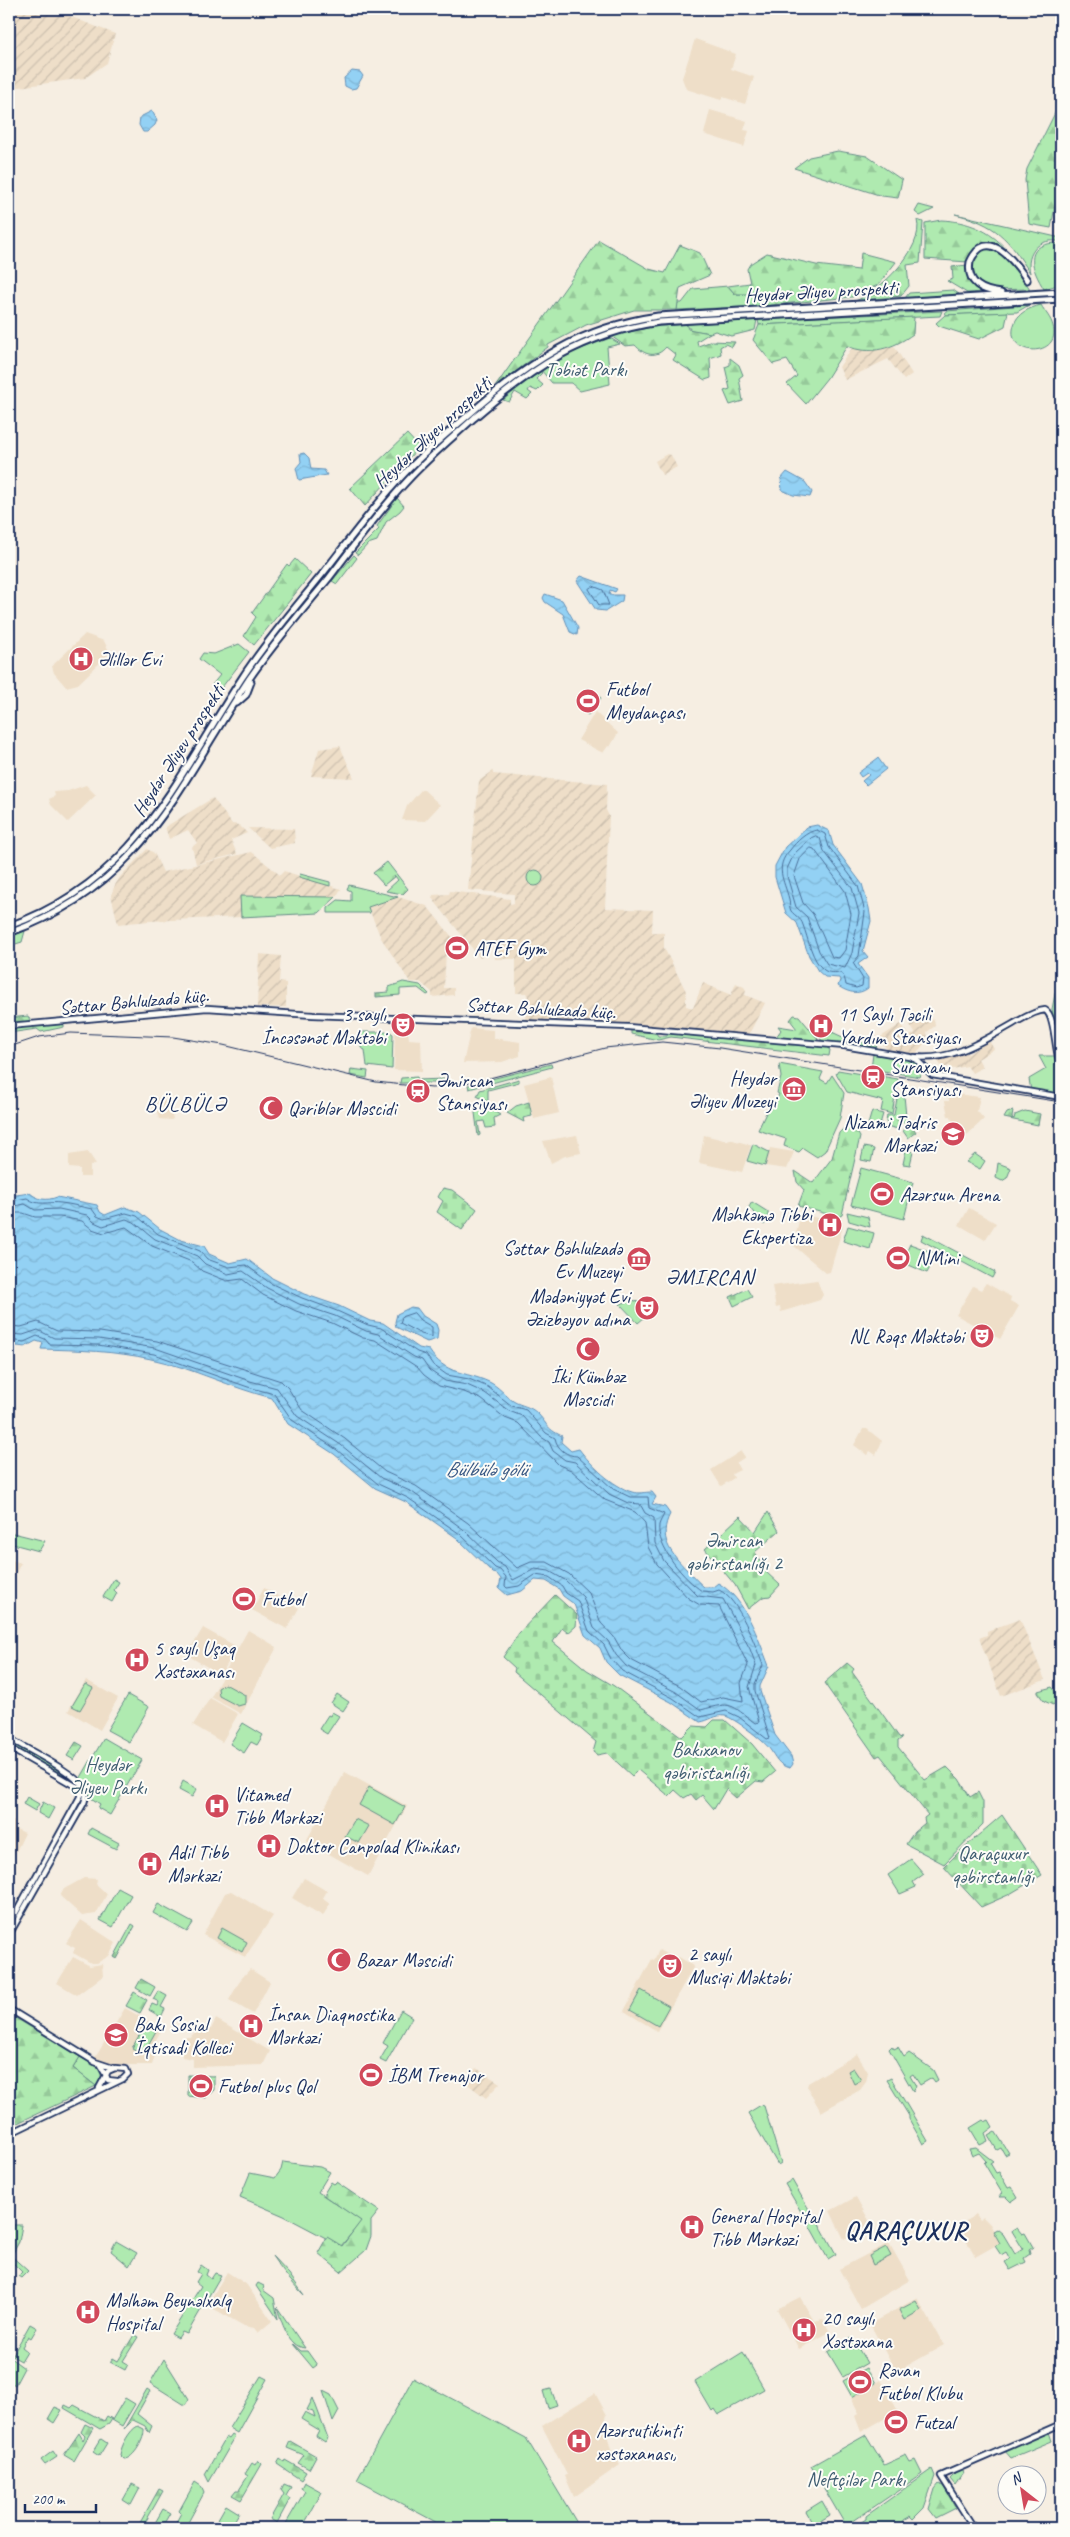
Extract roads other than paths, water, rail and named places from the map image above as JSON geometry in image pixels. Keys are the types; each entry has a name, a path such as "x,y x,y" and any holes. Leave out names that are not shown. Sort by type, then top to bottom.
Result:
{"highway":[{"path":"1024,294 996,292 981,288 971,278 970,262 981,249 997,247 1010,256 1027,280"},
{"name":"Heydər Əliyev prospekti","path":"9,926 47,910 72,896 104,872 132,845 162,806 252,664 388,492 441,439 516,374 548,353 577,338 609,326 658,316 1061,292"},
{"name":"Heydər Əliyev prospekti","path":"9,933 50,916 75,901 125,862 159,822 257,668 381,511 416,471 520,380 551,359 580,344 626,328 658,322 1061,299"}],"main road":[{"name":"Səttar Bəhlulzadə küç.","path":"9,1026 204,1008 313,1015 628,1027 820,1044 927,1058 971,1048 1042,1010 1048,1011 1061,1066"},
{"path":"910,1057 917,1060 932,1075 1061,1097"},
{"path":"923,1068 923,1061 927,1058"},
{"path":"9,1738 71,1775 82,1786 86,1796 9,1925"},
{"path":"9,1748 68,1782 81,1793 78,1808"},
{"path":"68,1782 73,1780 71,1775"},
{"path":"9,1934 30,1892"},
{"path":"9,2009 95,2062 102,2067 110,2081 117,2081"},
{"path":"9,2134 127,2076 125,2069 95,2062"},
{"path":"92,2094 103,2085 109,2070 115,2068"},
{"path":"974,2528 941,2476 1061,2424"}],"water":[{"path":"352,71 360,72 363,76 356,88 351,89 345,86 344,78"},
{"path":"152,111 157,120 155,125 147,132 143,132 139,125 140,117"},
{"path":"304,453 309,458 311,469 324,470 327,475 299,480 296,468 301,462 300,454"},
{"path":"787,472 805,482 812,492 810,497 793,495 782,490 781,479"},
{"path":"581,576 617,589 615,592 610,590 609,595 623,595 622,601 606,611 596,610 577,581"},
{"path":"545,594 562,600 578,628 577,635 570,632 563,614 545,602 543,598"},
{"path":"878,758 886,769 866,785 862,781 869,775 867,773 861,777 858,773"},
{"path":"817,825 829,831 833,845 862,884 869,908 871,921 863,951 868,957 858,964 868,978 868,988 860,992 845,990 838,986 839,978 825,977 818,971 809,956 797,923 786,913 775,877 775,866 785,847 807,827"},
{"name":"Bülbülə gölü","path":"9,1191 16,1195 30,1193 43,1199 57,1197 97,1205 100,1212 105,1215 125,1207 139,1212 160,1229 181,1240 204,1246 209,1254 230,1263 247,1259 272,1278 304,1294 339,1306 370,1321 383,1323 419,1348 429,1350 435,1358 449,1368 492,1384 513,1401 534,1411 550,1428 562,1436 561,1442 571,1451 579,1449 596,1468 617,1485 634,1493 652,1492 656,1497 652,1504 665,1507 670,1514 665,1530 668,1544 675,1557 704,1587 713,1587 718,1583 727,1590 736,1598 750,1620 769,1666 760,1686 760,1691 775,1735 791,1756 793,1764 790,1768 782,1765 761,1740 729,1718 719,1716 700,1722 671,1702 619,1675 606,1662 600,1648 585,1635 574,1604 563,1596 559,1589 546,1581 535,1580 522,1591 507,1595 499,1588 501,1579 497,1574 493,1573 457,1538 406,1502 375,1488 334,1454 288,1424 272,1398 182,1367 137,1356 83,1350 41,1349 43,1343 36,1341 25,1347 9,1345"},
{"path":"411,1307 417,1308 423,1316 436,1324 438,1330 437,1339 427,1342 396,1327 397,1314"}],"railway":[{"path":"9,1047 39,1037 71,1033 173,1037 223,1045 376,1082 432,1088 478,1081 605,1048 662,1042 720,1048 1061,1102"}],"place":[{"name":"Əlillər Evi","path":"81,659"},
{"name":"Futbol Meydançası","path":"588,701"},
{"name":"ATEF Gym","path":"457,948"},
{"name":"3 saylı İncəsənət Məktəbi","path":"403,1025"},
{"name":"11 Saylı Təcili Yardım Stansiyası","path":"821,1026"},
{"name":"Suraxanı Stansiyası","path":"873,1077"},
{"name":"Heydər Əliyev Muzeyi","path":"794,1089"},
{"name":"Əmircan Stansiyası","path":"418,1091"},
{"name":"Qəriblər Məscidi","path":"271,1108"},
{"name":"Nizami Tədris Mərkəzi","path":"953,1134"},
{"name":"Azərsun Arena","path":"882,1194"},
{"name":"Məhkəmə Tibbi Ekspertiza","path":"830,1225"},
{"name":"NMini","path":"898,1258"},
{"name":"Səttar Bəhlulzadə Ev Muzeyi","path":"639,1259"},
{"name":"Mədəniyyət Evi Əzizbəyov adına","path":"647,1308"},
{"name":"NL Rəqs Məktəbi","path":"982,1336"},
{"name":"İki Kümbəz Məscidi","path":"588,1349"},
{"name":"Futbol","path":"244,1599"},
{"name":"5 saylı Uşaq Xəstəxanası","path":"137,1660"},
{"name":"Vitamed Tibb Mərkəzi","path":"217,1806"},
{"name":"Doktor Canpolad Klinikası","path":"269,1846"},
{"name":"Adil Tibb Mərkəzi","path":"150,1864"},
{"name":"Bazar Məscidi","path":"339,1960"},
{"name":"2 saylı Musiqi Məktəbi","path":"670,1966"},
{"name":"İnsan Diaqnostika Mərkəzi","path":"251,2026"},
{"name":"Bakı Sosial İqtisadi Kolleci","path":"116,2035"},
{"name":"İBM Trenajor","path":"371,2075"},
{"name":"Futbol plus Qol","path":"201,2086"},
{"name":"General Hospital Tibb Mərkəzi","path":"692,2227"},
{"name":"Məlhəm Beynəlxalq Hospital","path":"88,2312"},
{"name":"20 saylı Xəstəxana","path":"804,2330"},
{"name":"Rəvan Futbol Klubu","path":"860,2382"},
{"name":"Futzal","path":"896,2422"},
{"name":"Azərsutikinti xəstəxanası,","path":"579,2441"}],"district":[{"name":"BÜLBÜLƏ","path":"185,1103"},
{"name":"ƏMIRCAN","path":"710,1276"},
{"name":"QARAÇUXUR","path":"906,2230"}],"park label":[{"name":"Təbiət Parkı","path":"586,369"},
{"name":"Əmircan qəbirstanlığı 2","path":"734,1552"},
{"name":"Bakıxanov qəbiristanlığı","path":"706,1760"},
{"name":"Heydər Əliyev Parkı","path":"108,1776"},
{"name":"Qaraçuxur qəbirstanlığı","path":"993,1864"},
{"name":"Neftçilər Parkı","path":"856,2479"}]}
